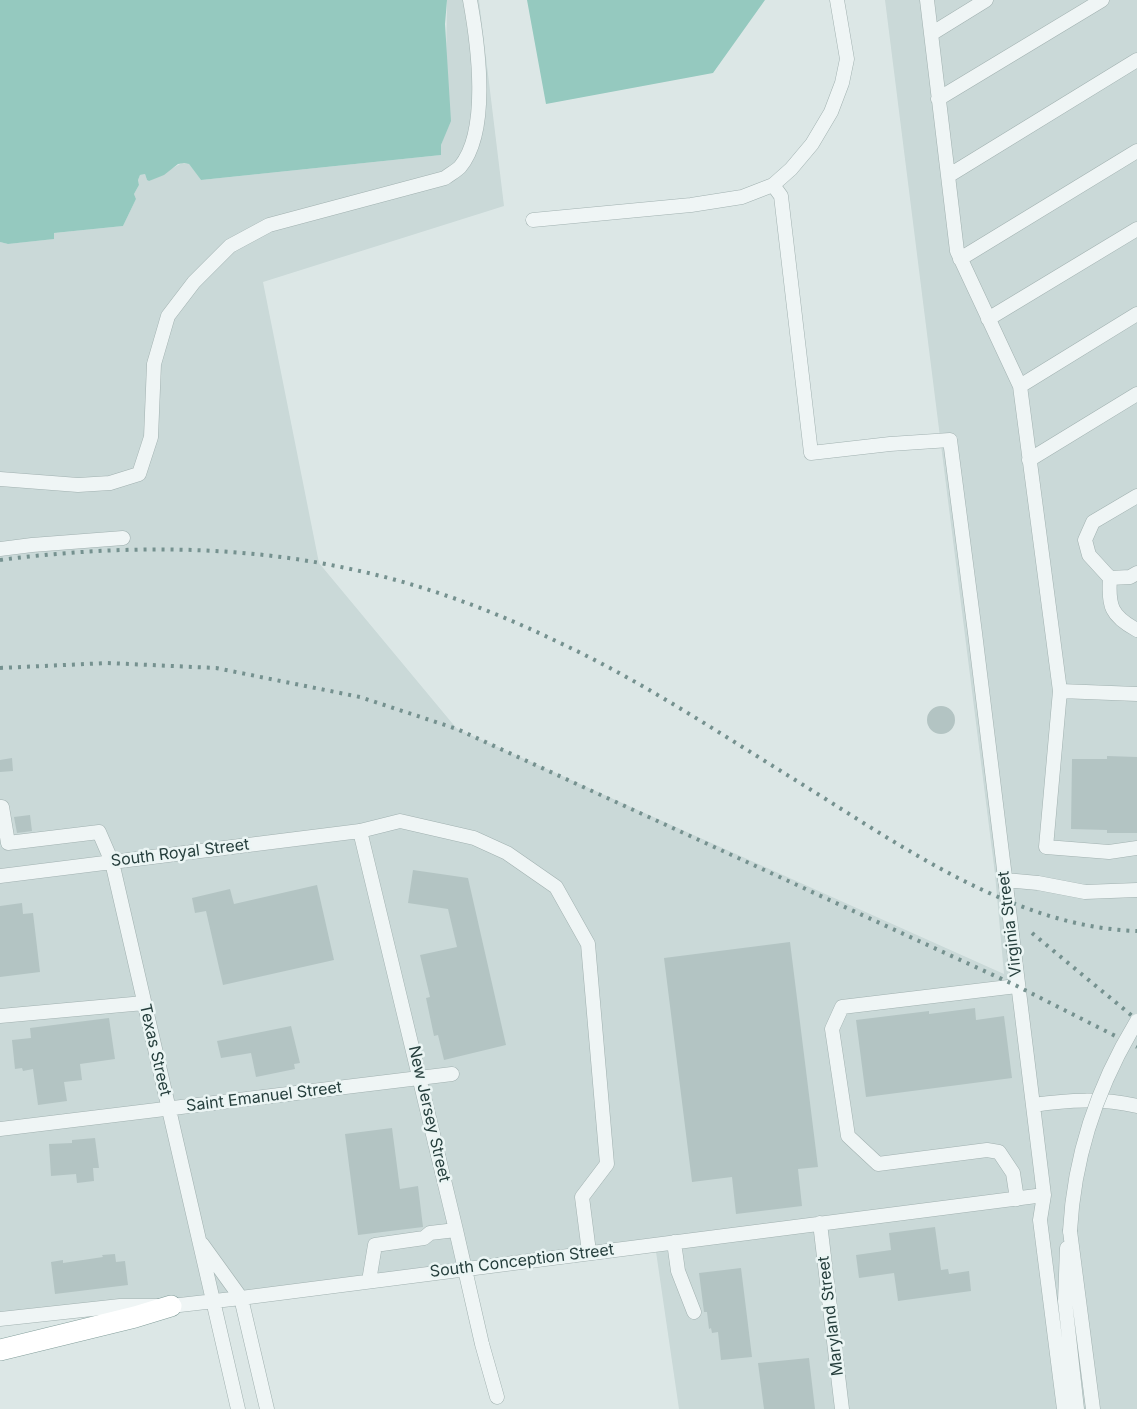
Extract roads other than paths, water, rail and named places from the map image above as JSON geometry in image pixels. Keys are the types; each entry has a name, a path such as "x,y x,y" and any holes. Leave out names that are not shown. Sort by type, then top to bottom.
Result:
{"highway":[{"path":"0,1350 135,1317 171,1305"}],"street":[{"path":"0,479 78,484 110,483 140,474 151,437 154,364 168,316 194,282 230,246 269,225 445,177 459,168 471,148 478,112 479,70 470,0"},
{"path":"533,220 691,205 742,197 773,186 812,144 831,112 842,83 847,59 837,0"},
{"path":"927,0 957,251 1020,386 1060,691 1046,847 1109,852 1137,849"},
{"path":"931,34 986,0"},
{"path":"939,99 1101,0"},
{"path":"948,176 1137,60"},
{"path":"960,259 1137,151"},
{"name":"Virginia Street","path":"773,186 781,196 811,453 950,440 1044,1195 1040,1220 1064,1409"},
{"path":"988,319 1137,229"},
{"path":"1020,386 1137,314"},
{"path":"1029,460 1137,394"},
{"path":"1137,496 1093,522 1085,540 1089,555 1110,578 1109,597 1117,617 1137,630"},
{"path":"0,549 123,538"},
{"path":"1110,578 1130,577 1137,573"},
{"path":"1060,691 1137,694"},
{"name":"Texas Street","path":"0,807 2,807 8,843 99,832 112,862 238,1409"},
{"name":"South Royal Street","path":"0,876 360,831 400,821 474,838 507,853 556,887 588,944 607,1164 582,1197 589,1252"},
{"name":"New Jersey Street","path":"360,831 482,1344 497,1397"},
{"path":"1005,880 1038,883 1085,892 1137,890"},
{"path":"1017,986 842,1007 832,1029 848,1136 878,1164 987,1150 999,1152 1013,1173 1017,1199"},
{"path":"0,1017 144,1003"},
{"path":"1077,1409 1067,1321 1066,1254 1076,1180 1090,1123 1113,1065 1137,1021"},
{"name":"Saint Emanuel Street","path":"0,1129 452,1074"},
{"path":"1033,1105 1092,1100 1118,1102 1137,1107"},
{"name":"South Conception Street","path":"0,1319 120,1306 171,1305 241,1298 1044,1195"},
{"name":"Maryland Street","path":"820,1224 842,1409"},
{"path":"369,1281 375,1245 424,1238 430,1233 456,1230"},
{"path":"1070,1231 1093,1409"},
{"name":"Texas Street","path":"198,1239 241,1298 267,1409"},
{"path":"674,1242 678,1271 694,1312"},
{"path":"1067,1321 1076,1344 1084,1409"}],"railway":[{"path":"0,560 133,550 223,551 312,561 381,576 433,591 509,620 558,642 648,689 872,828 956,877 1000,898 1045,914 1090,926 1137,931"},
{"path":"0,668 107,663 216,668 360,697 457,729 1017,986 1137,1047"},
{"path":"1032,933 1137,1020"}]}
